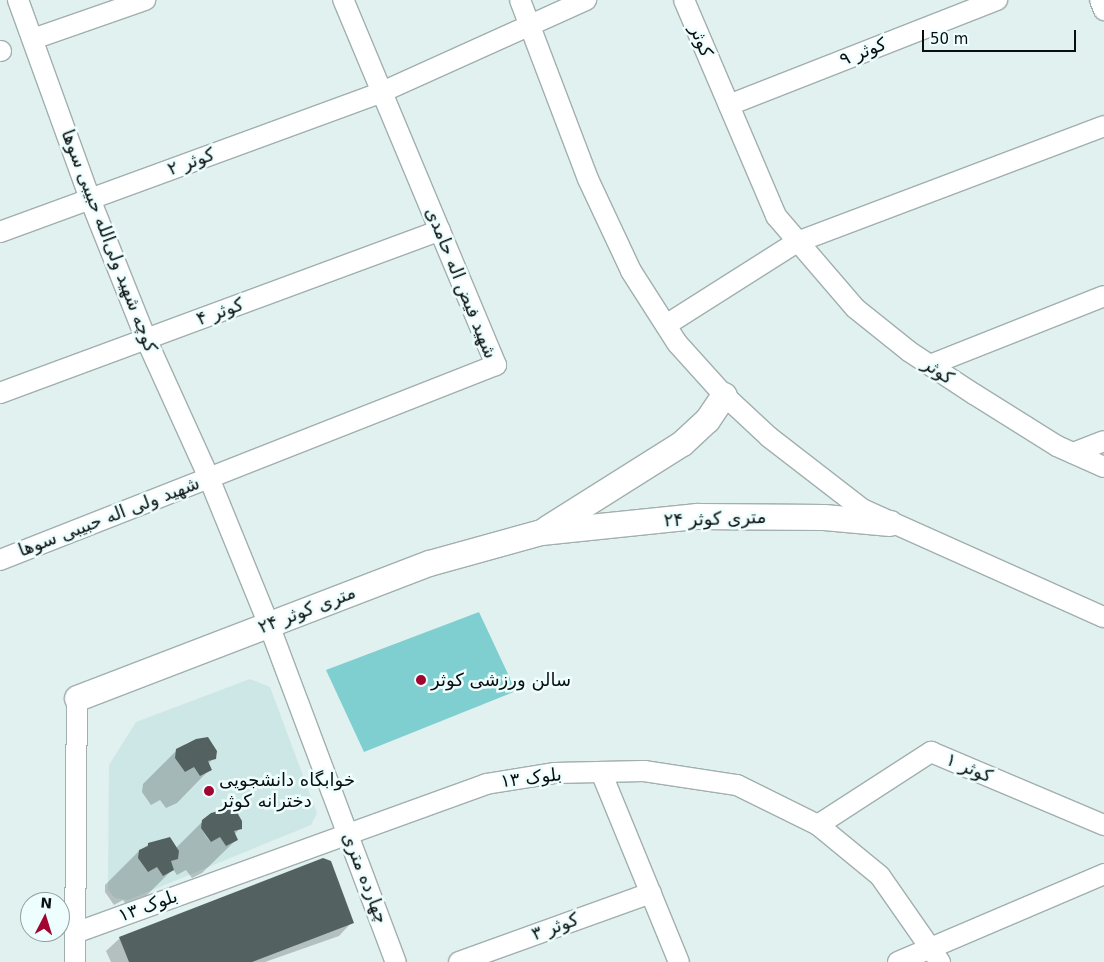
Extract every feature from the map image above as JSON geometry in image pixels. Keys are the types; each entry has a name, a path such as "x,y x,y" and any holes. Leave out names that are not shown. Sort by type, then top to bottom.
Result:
{"street":[{"name":"کوچه شهید ولی‌الله حبیبی سوها","path":"18,0 90,198 146,339 209,478"},
{"path":"33,39 145,0"},
{"name":"شهید فیض اله حامدی","path":"209,478 496,365 343,0"},
{"path":"520,0 588,179 631,271 677,343 724,395 769,437 862,509 1104,617"},
{"name":"کوثر ۲","path":"0,232 382,92 529,24 586,0"},
{"name":"کوثر","path":"684,0 776,216 855,308 930,366 1073,453 1104,467"},
{"name":"کوثر ۹","path":"729,105 997,0"},
{"path":"1100,0 1104,10"},
{"path":"666,325 797,242 1104,126"},
{"name":"کوثر ۴","path":"0,394 440,230"},
{"path":"930,366 1104,296"},
{"name":"۲۴ متری کوثر","path":"541,532 682,443 707,420 724,395"},
{"path":"1073,453 1104,441"},
{"name":"شهید ولی اله حبیبی سوها","path":"0,560 209,478 269,625"},
{"name":"۲۴ متری کوثر","path":"77,698 429,563 541,532 697,516 824,517 890,523"},
{"name":"چهارده متری","path":"269,625 396,962"},
{"path":"75,962 77,698"},
{"name":"کوثر ۱","path":"818,825 931,752 1104,825"},
{"name":"بلوک ۱۳","path":"75,933 486,784 555,773 644,771 737,785 818,825 880,876 937,955"},
{"path":"601,772 679,962"},
{"path":"898,962 937,955 1104,874"},
{"name":"کوثر ۳","path":"460,962 651,893"}],"shaded area":[{"name":"سالن ورزشی کوثر","path":"479,612 516,691 364,752 326,670"},
{"name":"خوابگاه دانشجویی دخترانه کوثر","path":"250,679 270,687 317,813 311,825 128,900 115,898 108,890 109,765 136,722","holes":["208,737 217,751 216,759 208,761 212,770 194,767 185,772 175,758 186,743","233,807 242,821 241,829 234,831 237,840 220,837 211,842 207,839 201,828 202,820 211,813","170,837 179,851 178,859 171,861 174,870 163,876 157,867 148,872 138,858 139,850 148,846 148,843"]}],"building":[{"path":"208,737 217,751 216,759 208,761 212,770 200,776 194,767 185,772 175,758 176,749 196,739"},
{"path":"234,807 242,821 242,829 234,831 238,840 226,846 220,837 211,842 201,828 202,820 211,813"},
{"path":"170,837 179,851 178,859 171,861 174,870 163,876 157,867 148,872 138,858 139,850 148,846 148,843"},
{"path":"323,858 331,861 354,923 252,962 129,962 119,937"}],"place":[{"name":"سالن ورزشی کوثر","path":"421,680"},
{"name":"خوابگاه دانشجویی دخترانه کوثر","path":"209,791"}]}
